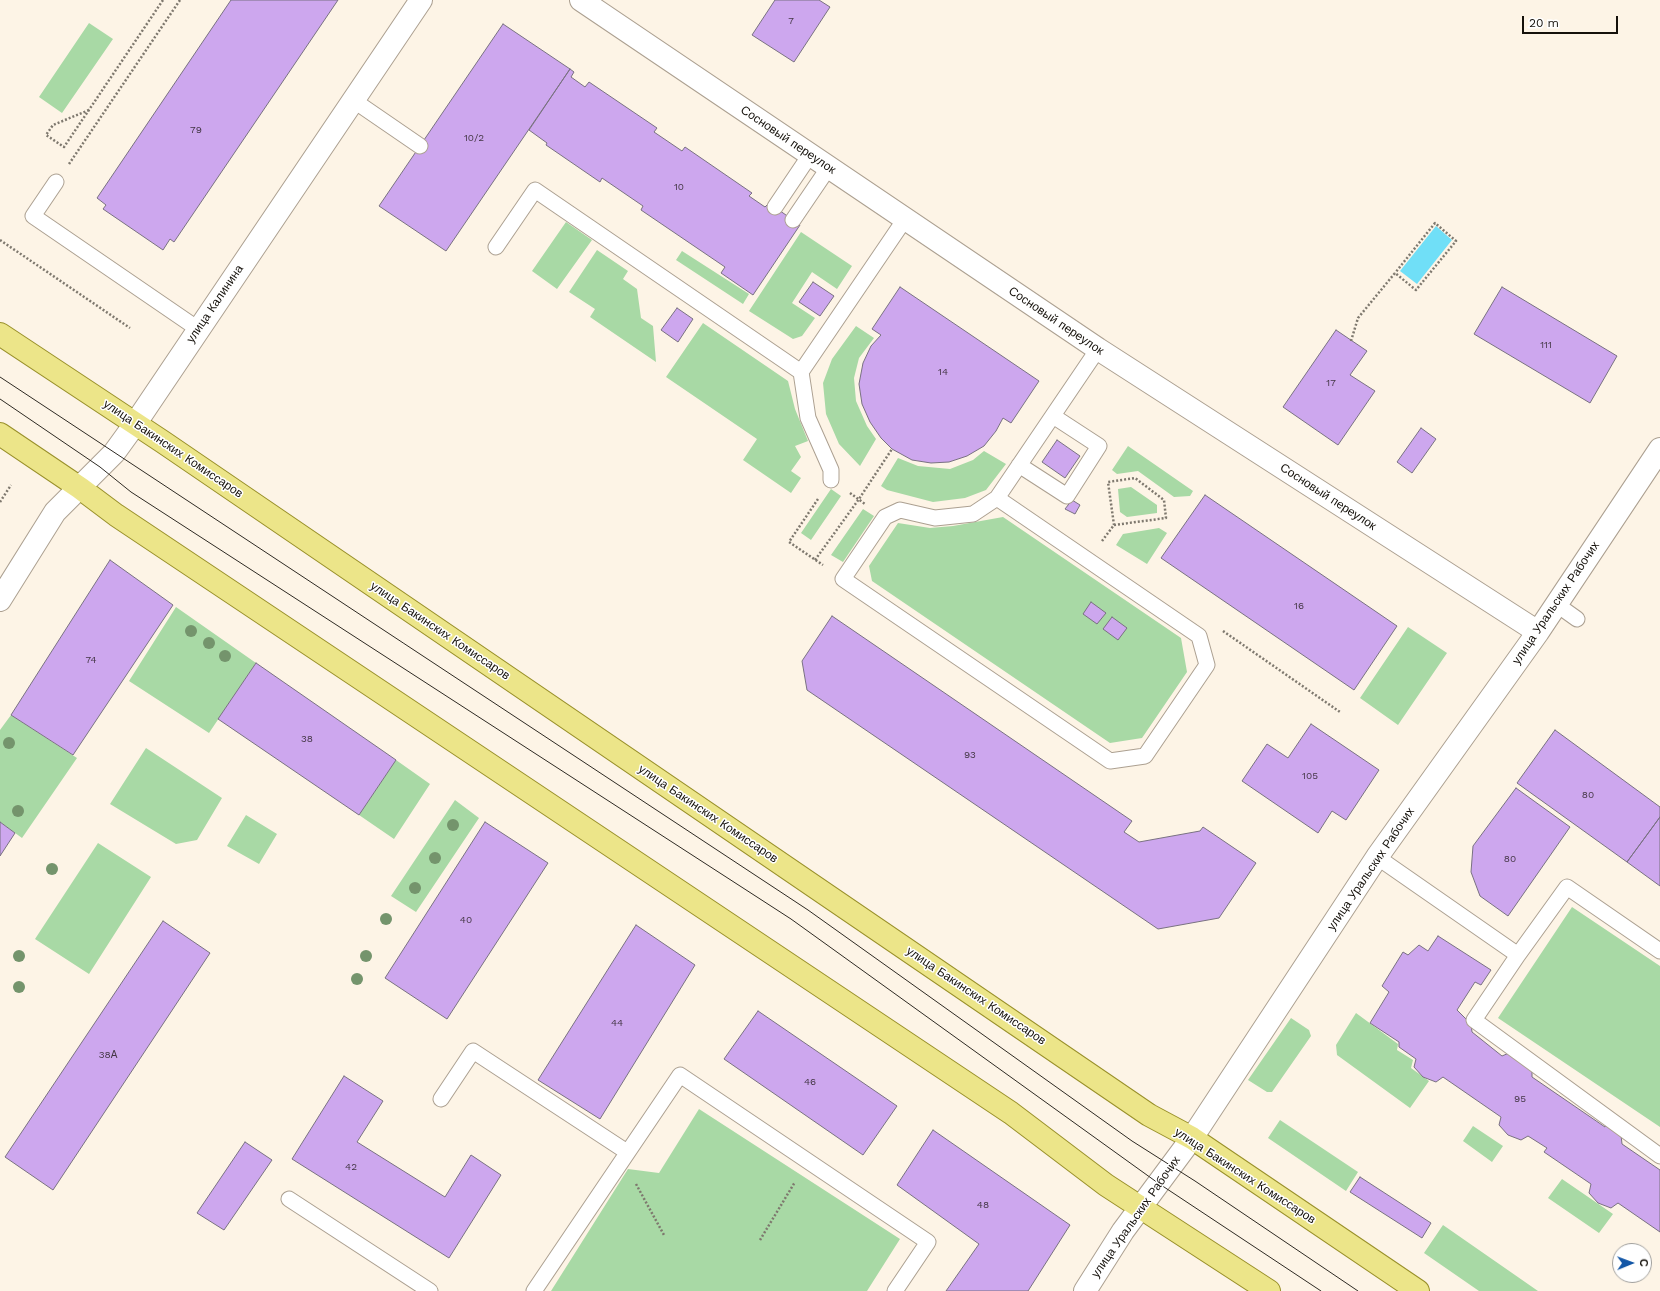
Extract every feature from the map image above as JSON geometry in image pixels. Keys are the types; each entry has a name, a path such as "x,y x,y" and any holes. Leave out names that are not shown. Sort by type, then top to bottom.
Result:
{"main road":[{"name":"улица Бакинских Комиссаров","path":"0,334 135,424 1149,1115 1192,1138 1418,1291"},
{"path":"0,434 80,488 116,515 1011,1113 1106,1185 1269,1291"}],"street":[{"name":"улица Калинина","path":"0,600 55,512 114,453 135,424 421,0"},
{"name":"Сосновый переулок","path":"581,0 1098,349 1538,632"},
{"name":"улица Уральских Рабочих","path":"1085,1291 1123,1231 1192,1138 1378,857 1538,632 1660,449"}],"lane":[{"path":"353,100 420,146"},
{"path":"775,207 810,155"},
{"path":"793,220 829,167"},
{"path":"56,182 33,216 198,329"},
{"path":"496,247 535,190 801,372"},
{"path":"831,480 831,470 808,418 801,372 905,219"},
{"path":"997,498 1199,636 1207,665 1145,756 1110,761 844,579 885,517 900,510 935,518 973,514 997,498 1098,349"},
{"path":"1019,465 1067,496 1099,446 1053,416"},
{"path":"1556,604 1577,619"},
{"path":"1378,857 1518,955"},
{"path":"1660,951 1567,887 1474,1020 1660,1156"},
{"path":"441,1099 473,1050 625,1156"},
{"path":"534,1291 680,1075 928,1242 895,1291"},
{"path":"289,1199 430,1291"}],"path":[{"path":"89,110 53,125 46,135 64,147 89,110 163,0"},
{"path":"56,182 180,0"},
{"path":"1351,341 1358,318 1394,273 1435,224 1456,241 1416,290 1394,273"},
{"path":"0,240 130,328"},
{"path":"815,560 859,499 892,449"},
{"path":"1099,545 1114,525 1108,482 1135,478 1164,500 1166,518 1114,525"},
{"path":"844,579 789,542 831,480 885,517"},
{"path":"0,502 11,485"},
{"path":"625,1156 664,1235"},
{"path":"760,1240 808,1161"}],"green space":[{"path":"89,23 113,39 62,113 39,97"},
{"path":"566,222 592,240 557,289 532,271"},
{"path":"801,232 852,266 837,289 812,272 792,303 815,318 802,336 793,339 749,311"},
{"path":"597,250 628,271 623,279 637,289 641,318 653,326 656,362 590,317 595,309 569,292"},
{"path":"682,251 749,294 743,304 676,260"},
{"path":"703,323 788,381 795,409 808,441 795,446 801,457 791,471 801,478 791,493 743,460 757,439 666,377"},
{"path":"856,326 874,338 859,358 854,378 856,401 867,426 876,439 860,466 839,444 826,414 823,383 832,359"},
{"path":"1128,446 1193,491 1190,496 1174,497 1138,471 1117,474 1112,470"},
{"path":"984,451 1006,464 986,490 965,498 933,502 887,490 881,486 898,458 918,466 950,469 973,460"},
{"path":"1131,487 1157,505 1157,513 1127,517 1120,512 1118,489"},
{"path":"831,489 841,496 811,540 801,533"},
{"path":"863,509 874,516 843,562 831,555"},
{"path":"1003,517 1181,638 1187,672 1142,738 1110,743 872,581 869,566 898,523 930,528 953,526"},
{"path":"1159,528 1167,533 1147,564 1116,545 1123,534"},
{"path":"176,607 256,663 209,733 129,681"},
{"path":"1408,627 1447,653 1398,725 1360,698"},
{"path":"11,715 77,758 22,838 0,822 0,730"},
{"path":"146,748 222,798 197,840 176,844 110,804"},
{"path":"396,760 430,784 394,839 359,815"},
{"path":"455,800 479,818 416,912 391,896"},
{"path":"246,815 277,834 259,864 227,846"},
{"path":"98,843 151,877 89,974 35,939"},
{"path":"1572,907 1660,966 1660,1127 1498,1018"},
{"path":"1356,1013 1398,1044 1397,1050 1413,1060 1411,1068 1429,1081 1410,1108 1337,1055 1336,1045"},
{"path":"1291,1018 1309,1030 1311,1036 1272,1092 1267,1092 1248,1080"},
{"path":"699,1109 900,1239 867,1291 551,1291 628,1169 659,1173"},
{"path":"1280,1120 1358,1172 1346,1191 1268,1138"},
{"path":"1473,1126 1503,1146 1492,1162 1463,1141"},
{"path":"1562,1179 1613,1214 1599,1233 1548,1198"},
{"path":"1443,1225 1538,1291 1479,1291 1424,1253"}],"water":[{"path":"1436,226 1452,240 1417,284 1400,271"}],"building":[{"path":"231,0 338,0 174,242 170,239 163,250 103,209 106,205 97,198"},
{"path":"775,0 819,0 830,7 794,62 752,35"},
{"path":"503,24 570,69 446,251 379,206"},
{"path":"570,69 574,72 571,77 585,87 589,82 657,128 654,132 682,151 685,147 752,193 749,196 765,207 769,203 800,225 753,295 721,273 725,267 641,210 643,206 602,178 600,182 546,145 547,143 529,130"},
{"path":"813,282 834,296 820,316 799,302"},
{"path":"900,287 1039,381 1011,423 1003,418 996,431 984,446 967,456 949,462 931,463 912,460 892,449 881,438 870,422 862,404 859,384 863,363 871,346 881,335 872,329"},
{"path":"1502,287 1617,356 1590,403 1474,334"},
{"path":"677,308 693,319 678,342 661,330"},
{"path":"1336,330 1367,351 1350,375 1375,391 1338,445 1283,407"},
{"path":"1421,428 1436,439 1412,473 1397,462"},
{"path":"1057,440 1080,456 1065,478 1042,462"},
{"path":"1205,495 1397,626 1354,690 1161,558"},
{"path":"1072,500 1080,505 1075,514 1065,509"},
{"path":"110,560 173,605 73,755 11,715"},
{"path":"1091,602 1106,613 1097,624 1083,614"},
{"path":"832,616 1132,821 1124,832 1139,842 1200,831 1203,827 1256,863 1219,918 1158,929 807,690 802,661"},
{"path":"1112,617 1127,628 1118,640 1103,629"},
{"path":"256,663 396,760 359,815 218,719"},
{"path":"1311,724 1379,770 1346,820 1332,811 1318,833 1242,781 1267,744 1288,758"},
{"path":"1555,730 1660,807 1660,817 1627,862 1517,783"},
{"path":"1516,788 1570,827 1508,916 1480,896 1471,872 1473,846"},
{"path":"1660,817 1660,886 1627,862"},
{"path":"0,822 15,833 0,856"},
{"path":"485,822 548,863 447,1019 385,978"},
{"path":"163,921 210,953 53,1190 5,1157"},
{"path":"636,925 695,965 600,1119 538,1080"},
{"path":"1438,936 1491,970 1481,985 1475,982 1457,1010 1471,1024 1472,1032 1502,1056 1509,1053 1532,1069 1532,1077 1605,1127 1606,1125 1621,1135 1622,1144 1660,1170 1660,1232 1618,1203 1611,1208 1598,1203 1589,1193 1591,1184 1544,1152 1547,1148 1528,1136 1521,1140 1508,1135 1499,1125 1501,1117 1443,1077 1436,1082 1423,1077 1414,1067 1416,1059 1399,1047 1399,1042 1370,1023 1389,992 1382,986 1403,952 1408,955 1419,945 1428,951"},
{"path":"758,1011 897,1106 863,1155 724,1059"},
{"path":"344,1076 383,1101 357,1142 445,1197 471,1155 501,1175 449,1258 292,1159"},
{"path":"933,1130 1070,1225 1028,1291 946,1291 979,1244 897,1185"},
{"path":"245,1142 272,1160 224,1230 197,1213"},
{"path":"1360,1177 1431,1223 1422,1238 1350,1192"}],"tram line":[{"path":"0,377 808,910 1132,1141 1195,1181 1358,1291"},
{"path":"0,399 100,467 131,492 791,919 1158,1183 1321,1291"}]}
